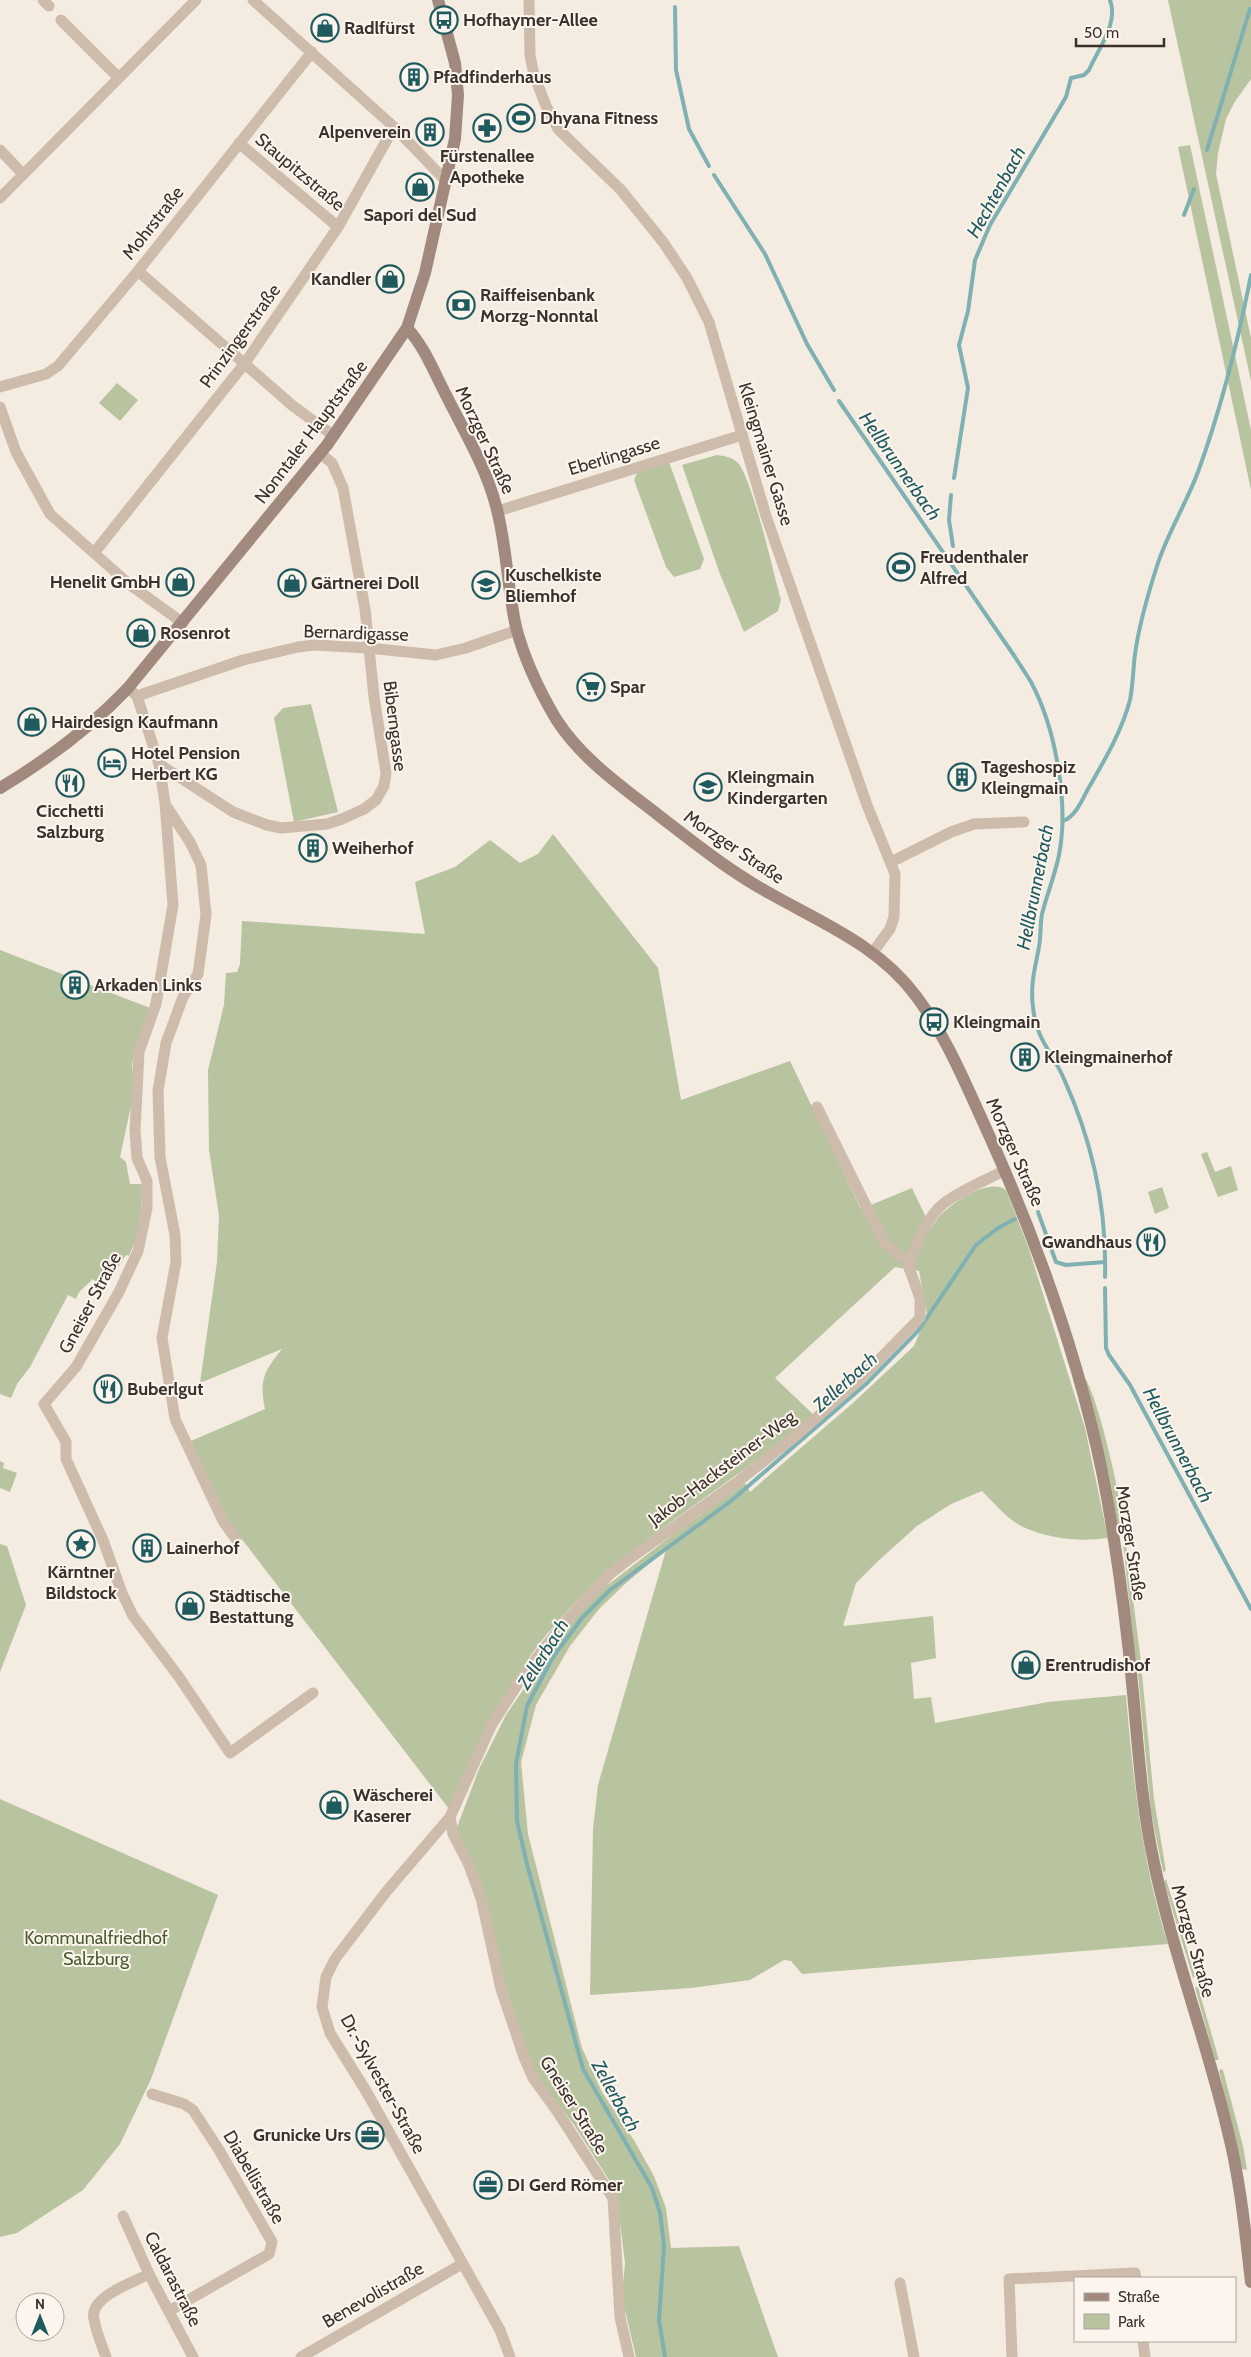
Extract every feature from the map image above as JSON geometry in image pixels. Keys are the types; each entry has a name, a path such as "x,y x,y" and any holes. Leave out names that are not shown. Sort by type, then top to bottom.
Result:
{"street":[{"path":"0,198 196,0"},
{"path":"252,0 394,127 446,181"},
{"name":"Nonntaler Hauptstraße","path":"0,788 59,750 133,692 183,623 321,454 406,328 425,273 455,139 458,95 456,63 438,0"},
{"name":"Kleingmainer Gasse","path":"529,0 530,55 534,75 546,106 558,129 621,190 663,242 687,278 709,322 766,516 867,805 895,874 894,917 890,929 873,952"},
{"path":"61,20 118,77"},
{"name":"Mohrstraße","path":"0,387 46,374 58,366 138,271 312,52"},
{"name":"Prinzingerstraße","path":"94,553 245,363 338,227 394,127"},
{"name":"Staupitzstraße","path":"239,143 338,227"},
{"path":"0,150 23,174"},
{"path":"138,271 294,407 334,436"},
{"name":"Morzger Straße","path":"406,328 421,347 488,481 498,511 517,630 536,678 557,720 582,752 598,767 734,872 873,952 910,987 934,1022 963,1078 1005,1170 1049,1286 1081,1386 1102,1472 1112,1526 1127,1634 1141,1789 1150,1842 1166,1912 1230,2140 1244,2219 1251,2282"},
{"path":"0,407 16,452 50,514 129,584 183,623"},
{"name":"Eberlingasse","path":"498,511 742,435"},
{"name":"Biberngasse","path":"159,764 233,812 267,825 281,828 327,824 364,809 376,800 384,786 386,773 368,648 365,609 343,488 332,463 321,454"},
{"name":"Bernardigasse","path":"133,692 298,647 315,645 368,648 436,655 466,648 517,630"},
{"name":"Gneiser Straße","path":"133,692 159,764 165,803 173,905 172,920 156,1004 139,1052 135,1130 137,1158 148,1188 144,1229 138,1251 99,1330 76,1367 44,1404 66,1442 66,1459 103,1540 122,1593 133,1616 179,1677 230,1753 313,1693"},
{"name":"Gneiser Straße","path":"165,803 202,865 206,915 198,974 183,997 166,1043 158,1091 160,1157 175,1235 176,1262 162,1338 175,1419 223,1522 236,1539"},
{"path":"891,862 950,832 974,824 1024,822"},
{"path":"817,1108 885,1244 909,1263 918,1243 938,1209 950,1200 1005,1170"},
{"name":"Jakob-Hacksteiner-Weg","path":"450,1817 491,1726 522,1677 564,1623 632,1557 736,1483 798,1434 858,1381 920,1318 920,1298 909,1263"},
{"name":"Gneiser Straße","path":"450,1817 453,1834 481,1898 500,1989 527,2064 533,2078 557,2111 613,2198 620,2317 629,2357"},
{"name":"Dr.-Sylvester-Straße","path":"450,1817 386,1892 335,1959 326,1977 322,2007 330,2033 366,2091 500,2330 510,2357"},
{"name":"Diabellistraße","path":"152,2094 184,2104 193,2110 219,2150 272,2242 269,2254 168,2311"},
{"name":"Caldarastraße","path":"123,2216 148,2274 193,2357"},
{"name":"Benevolistraße","path":"301,2357 462,2264"},
{"path":"1012,2357 1009,2279 1135,2273 1136,2277"},
{"path":"106,2357 94,2318 96,2305 104,2297 148,2274"},
{"path":"900,2283 914,2357"},
{"path":"1143,2342 1145,2357"}],"green space":[{"path":"1168,0 1251,0 1251,79 1234,103 1226,119 1218,153 1216,174 1251,338 1251,381"},
{"path":"1190,145 1251,430 1251,490 1178,147"},
{"path":"117,383 138,400 120,421 99,403"},
{"path":"717,455 733,459 744,472 756,506 781,600 778,611 744,632 720,574 682,465"},
{"path":"669,462 704,559 700,569 674,577 666,567 634,480 638,471"},
{"path":"311,704 338,812 294,822 274,718 283,708"},
{"path":"553,834 658,968 681,1100 790,1061 861,1209 912,1188 931,1228 944,1212 975,1191 992,1187 1006,1190 1029,1249 1085,1428 1108,1538 1086,1540 1054,1537 1033,1531 1012,1520 982,1491 951,1504 917,1526 878,1561 856,1583 843,1626 933,1616 936,1658 911,1663 914,1699 931,1697 935,1723 1048,1702 1126,1695 1132,1758 1145,1852 1151,1883 1168,1944 802,1974 791,1961 784,1960 750,1980 691,1988 590,1995 593,1829 598,1785 666,1550 626,1583 599,1609 570,1646 536,1705 521,1762 528,1834 582,2048 602,2092 635,2142 654,2176 666,2208 671,2248 739,2246 778,2357 636,2357 624,2306 625,2263 616,2191 574,2125 532,2069 456,1830 479,1769 506,1715 563,1632 596,1594 675,1533 745,1483 750,1492 854,1402 914,1346 927,1315 919,1271 895,1267 775,1378 814,1415 742,1471 639,1546 591,1587 547,1634 518,1675 506,1696 449,1809 228,1521 191,1441 265,1409 263,1399 264,1376 282,1349 200,1383 217,1262 219,1216 209,1150 208,1070 224,1005 226,973 237,972 240,964 242,921 425,934 415,882 455,867 490,840 520,863 538,854"},
{"path":"0,950 150,1008 134,1050 132,1067 135,1087 120,1157 126,1162 130,1184 143,1184 138,1225 141,1226 129,1256 126,1255 103,1289 93,1279 79,1292 76,1299 68,1295 30,1367 17,1384 11,1398 0,1394"},
{"path":"1207,1152 1215,1172 1231,1166 1238,1190 1218,1197 1201,1154"},
{"path":"1162,1187 1169,1208 1155,1214 1148,1192"},
{"path":"1084,1377 1090,1388 1110,1454 1120,1504 1124,1537 1119,1534 1110,1479"},
{"path":"0,1461 4,1463 3,1468 17,1473 10,1492 0,1488"},
{"path":"1123,1543 1126,1544 1141,1662 1138,1664 1136,1664"},
{"path":"0,1544 7,1546 26,1605 0,1672"},
{"path":"1138,1674 1142,1674 1154,1799 1166,1871 1163,1872 1151,1812"},
{"name":"Kommunalfriedhof Salzburg","path":"0,1799 218,1895 151,2079 120,2144 83,2190 17,2233 0,2237"},
{"path":"1166,1879 1195,1976 1193,1978 1164,1882"},
{"path":"1195,1987 1198,1987 1219,2060 1215,2060"},
{"path":"1223,2070 1243,2146 1247,2170 1242,2169 1219,2071"}],"waterway":[{"name":"Hechtenbach","path":"954,478 968,388 959,345 968,311 975,260 990,225 1066,97 1071,78 1084,75 1089,70 1110,27 1112,18 1110,0"},
{"name":"Hellbrunnerbach","path":"675,7 676,70 689,129 709,166"},
{"name":"Hechtenbach","path":"1207,150 1250,9"},
{"name":"Hellbrunnerbach","path":"714,175 765,254 807,344 834,390"},
{"name":"Hechtenbach","path":"1184,215 1194,189"},
{"path":"1063,821 1068,819 1081,803 1112,746 1127,712 1137,643 1147,599 1161,554 1198,472 1214,424 1235,350 1251,275"},
{"name":"Hellbrunnerbach","path":"839,401 1022,668 1040,701 1047,722 1058,767 1061,790 1062,835 1059,855 1042,914 1032,999 1037,1028 1064,1079 1083,1127 1090,1151 1101,1200 1104,1226 1105,1277"},
{"name":"Hechtenbach","path":"951,495 949,520 953,546"},
{"name":"Zellerbach","path":"1038,1212 1056,1262 1066,1265 1105,1262"},
{"name":"Zellerbach","path":"665,2357 659,2320 664,2246 660,2213 652,2188 583,2069 517,1821 516,1764 527,1706 553,1657 582,1618 610,1590 731,1501 866,1384 918,1331 976,1245 998,1228 1015,1219"},
{"name":"Hellbrunnerbach","path":"1105,1288 1106,1348 1109,1355 1130,1385 1251,1609"}],"place":[{"name":"Hofhaymer-Allee","path":"444,20"},
{"name":"Radlfürst","path":"325,28"},
{"name":"Pfadfinderhaus","path":"414,77"},
{"name":"Dhyana Fitness","path":"521,118"},
{"name":"Fürstenallee Apotheke","path":"487,128"},
{"name":"Alpenverein","path":"430,132"},
{"name":"Sapori del Sud","path":"420,187"},
{"name":"Kandler","path":"390,279"},
{"name":"Raiffeisenbank Morzg-Nonntal","path":"461,305"},
{"name":"Freudenthaler Alfred","path":"901,567"},
{"name":"Henelit GmbH","path":"180,582"},
{"name":"Gärtnerei Doll","path":"292,583"},
{"name":"Kuschelkiste Bliemhof","path":"486,585"},
{"name":"Rosenrot","path":"141,633"},
{"name":"Spar","path":"591,687"},
{"name":"Hairdesign Kaufmann","path":"32,722"},
{"name":"Hotel Pension Herbert KG","path":"112,763"},
{"name":"Tageshospiz Kleingmain","path":"962,777"},
{"name":"Cicchetti Salzburg","path":"70,783"},
{"name":"Kleingmain Kindergarten","path":"708,787"},
{"name":"Weiherhof","path":"313,848"},
{"name":"Arkaden Links","path":"75,985"},
{"name":"Kleingmain","path":"934,1022"},
{"name":"Kleingmainerhof","path":"1025,1057"},
{"name":"Gwandhaus","path":"1151,1242"},
{"name":"Buberlgut","path":"108,1389"},
{"name":"Kärntner Bildstock","path":"81,1544"},
{"name":"Lainerhof","path":"147,1548"},
{"name":"Städtische Bestattung","path":"190,1606"},
{"name":"Erentrudishof","path":"1026,1665"},
{"name":"Wäscherei Kaserer","path":"334,1805"},
{"name":"Grunicke Urs","path":"370,2135"},
{"name":"DI Gerd Römer","path":"488,2185"}]}
